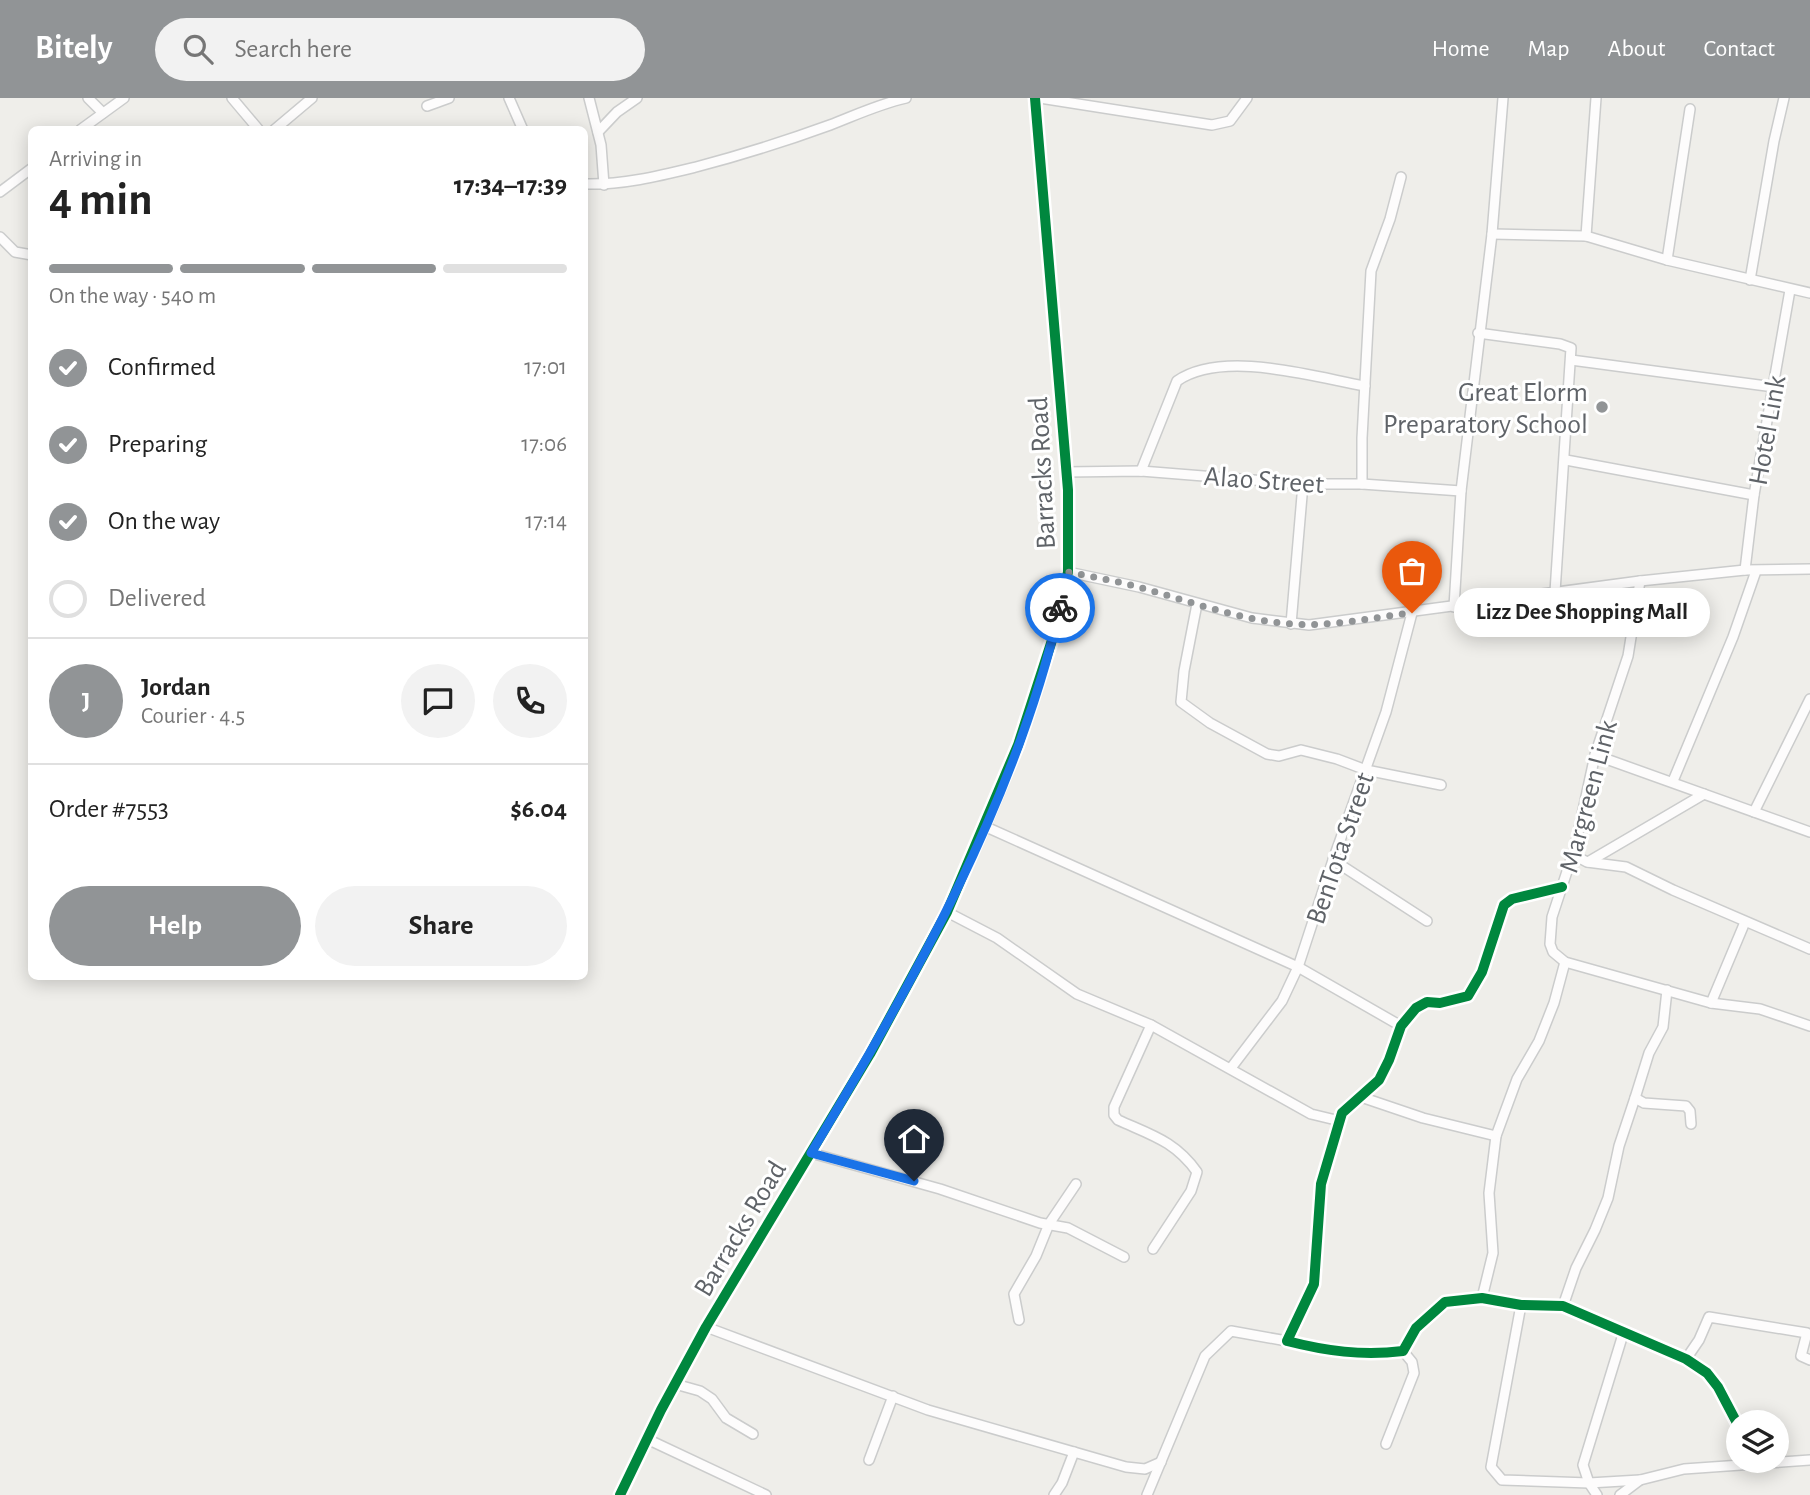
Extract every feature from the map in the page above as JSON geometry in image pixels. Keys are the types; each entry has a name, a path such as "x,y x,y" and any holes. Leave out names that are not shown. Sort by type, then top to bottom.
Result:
{"street":[{"path":"88,98 103,113"},
{"path":"85,126 124,98"},
{"path":"232,98 256,126"},
{"path":"279,126 312,98"},
{"path":"427,106 449,98"},
{"path":"509,98 521,126"},
{"path":"589,98 601,145 604,185"},
{"path":"598,132 617,112 637,98"},
{"path":"588,184 604,185 648,179 749,153 833,124 859,111 906,98"},
{"path":"1038,98 1212,125 1230,121 1247,98"},
{"name":"Barracks Road","path":"620,1495 706,1327 907,988 947,912 1018,745 1041,678 1068,572 1066,472 1038,98"},
{"path":"1454,607 1461,491 1492,234 1503,98"},
{"path":"1586,236 1596,98"},
{"path":"1750,280 1784,98"},
{"path":"1667,260 1690,109"},
{"path":"0,192 28,171"},
{"path":"1362,484 1371,271 1390,219 1401,177"},
{"path":"1492,234 1586,236 1667,260 1810,293"},
{"path":"0,237 15,252 28,254"},
{"name":"Hotel Link","path":"1673,782 1733,637 1750,570 1754,495 1790,290"},
{"path":"1478,333 1566,345 1571,348 1566,460 1555,592"},
{"path":"1571,360 1774,387"},
{"path":"1141,471 1177,381 1205,369 1244,366 1365,386"},
{"path":"1566,460 1754,495"},
{"name":"Alao Street","path":"1066,472 1141,471 1303,484 1362,484 1461,491"},
{"path":"1290,624 1303,484"},
{"path":"1068,572 1139,587 1252,618 1309,625 1640,581 1750,570 1810,569"},
{"name":"Margreen Link","path":"1565,962 1553,952 1549,933 1552,916 1572,854 1595,755 1628,656 1640,581"},
{"path":"1197,604 1181,702 1210,723 1267,754 1279,755 1301,750 1366,770 1441,785"},
{"name":"BenTota Street","path":"1231,1068 1282,1001 1298,967 1386,712 1412,613"},
{"path":"1754,812 1810,699"},
{"path":"1595,755 1810,832"},
{"path":"1587,862 1704,794"},
{"path":"984,826 1298,967 1401,1026"},
{"path":"1572,854 1587,862 1626,867 1810,949"},
{"path":"1333,860 1427,921"},
{"path":"1286,1341 1314,1284 1321,1184 1342,1113 1379,1080 1401,1026 1416,1008 1427,1002 1440,1003 1468,996 1482,972 1504,905 1512,900 1562,887"},
{"path":"947,912 997,938 1077,994 1151,1025 1311,1114 1340,1121"},
{"path":"1711,1003 1745,922"},
{"path":"1482,1298 1493,1253 1489,1193 1496,1136 1517,1079 1539,1041 1554,1003 1565,962 1711,1003 1760,1009 1809,1024"},
{"path":"1563,1306 1576,1268 1608,1198 1619,1146 1649,1053 1663,1027 1667,990"},
{"path":"1151,1025 1114,1107 1114,1115 1118,1120 1170,1143 1187,1158 1197,1172 1191,1191 1153,1249"},
{"path":"1361,1097 1423,1118 1496,1136"},
{"path":"1635,1098 1644,1103 1686,1107 1690,1111 1691,1124"},
{"path":"811,1153 1068,1228 1124,1257"},
{"path":"1019,1321 1014,1294 1037,1256 1049,1224 1076,1184"},
{"path":"1403,1351 1416,1328 1445,1302 1482,1298 1521,1305 1563,1306 1686,1359 1713,1380 1730,1410"},
{"path":"1521,1305 1491,1467 1502,1480 1590,1483 1640,1480 1684,1469 1726,1466"},
{"path":"1686,1359 1699,1340 1709,1317 1807,1333 1801,1356 1810,1360"},
{"path":"706,1327 928,1410 1138,1469 1146,1469 1161,1462"},
{"path":"1147,1495 1205,1356 1231,1331 1338,1352 1373,1354 1403,1351"},
{"path":"1597,1495 1583,1465 1624,1331"},
{"path":"1386,1444 1414,1373 1412,1362 1403,1351"},
{"path":"675,1384 701,1391 712,1399 726,1418 753,1434"},
{"path":"869,1460 893,1396"},
{"path":"647,1439 766,1495"},
{"path":"1054,1495 1062,1483 1074,1452"},
{"path":"1789,1461 1810,1460"},
{"path":"1620,1495 1640,1480"}],"cycle path":[{"path":"620,1495 661,1410 706,1327 870,1054 947,912 1018,745 1054,634 1068,572 1068,490 1035,98"},
{"path":"1562,887 1512,899 1504,905 1482,972 1468,996 1440,1003 1427,1002 1416,1008 1401,1026 1379,1080 1342,1113 1321,1184 1314,1284 1287,1341 1344,1352 1403,1351 1416,1328 1445,1302 1482,1298 1521,1305 1563,1306 1686,1359 1707,1373 1730,1410"}],"way so far":[{"path":"1060,608 1068,572 1139,587 1193,604 1252,618 1290,624 1309,625 1412,613"}],"place":[{"name":"Great Elorm Preparatory School","path":"1602,407"},
{"name":"Lizz Dee Shopping Mall","path":"1412,613"}],"route":[{"path":"914,1181 811,1153 870,1054 947,912 1018,745 1041,678 1060,608"}]}
